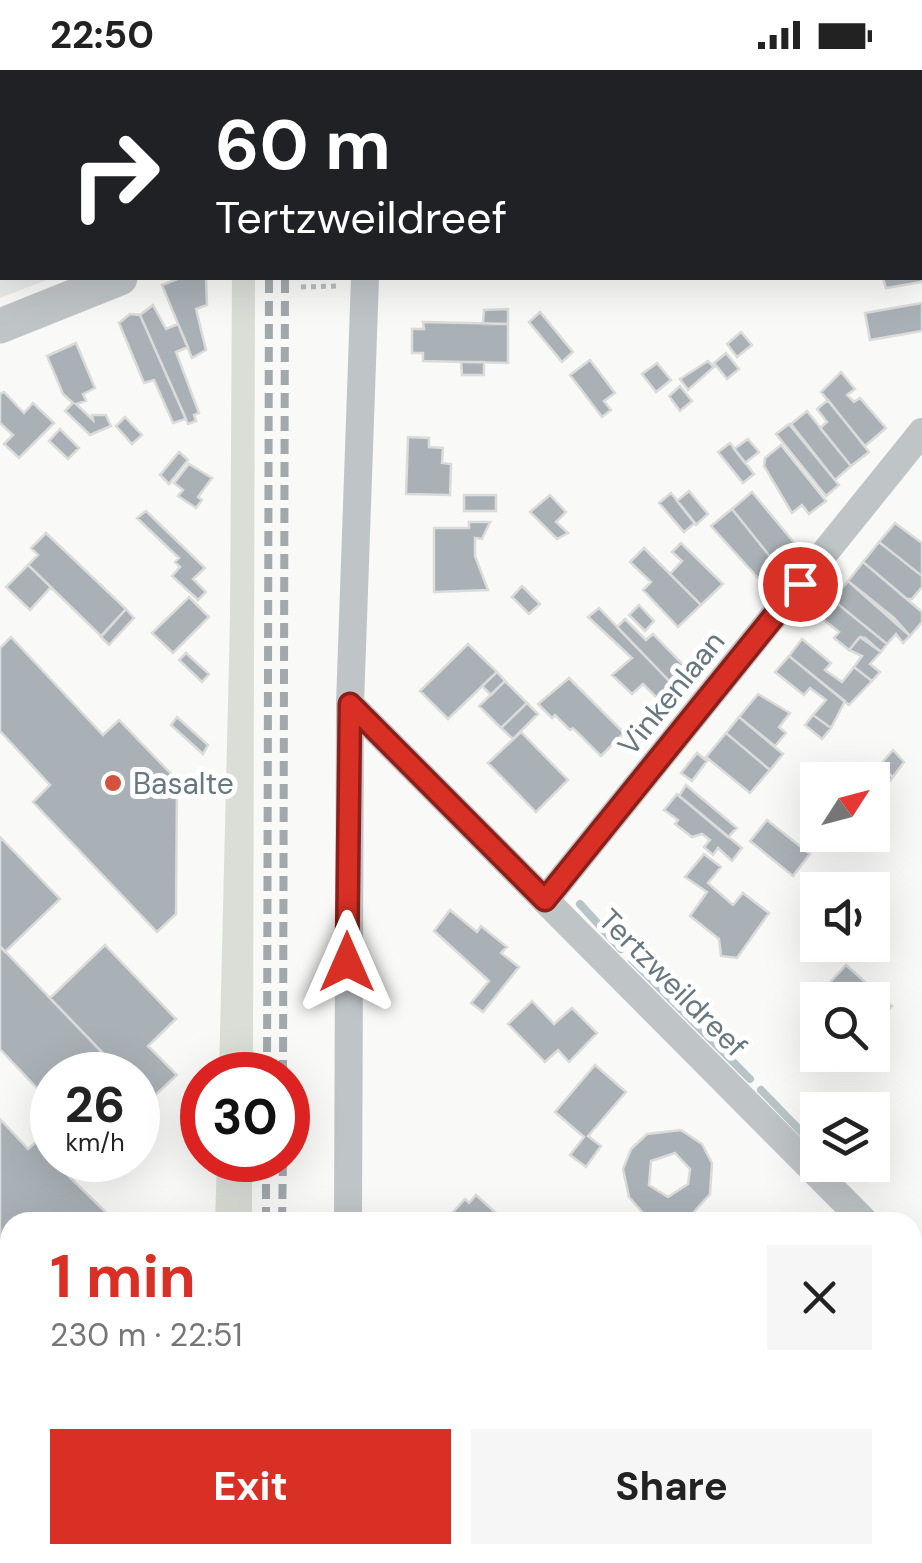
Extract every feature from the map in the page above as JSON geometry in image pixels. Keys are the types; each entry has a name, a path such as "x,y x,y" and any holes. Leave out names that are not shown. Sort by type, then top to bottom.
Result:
{"street":[{"path":"0,326 115,280"},
{"path":"348,1212 350,704 365,290"},
{"name":"Vinkenlaan","path":"545,900 922,432"},
{"name":"Tertzweildreef","path":"350,704 855,1212"}],"path":[{"path":"301,288 334,286"}],"shaded area":[{"path":"0,280 47,280 0,298"},
{"path":"232,280 255,280 253,1052 220,1052 230,619"},
{"path":"216,1182 252,1182 252,1212 215,1212"}],"building":[{"path":"175,280 206,280 207,305 196,309 206,350 192,358 162,285"},
{"path":"884,280 922,280 922,282 886,288"},
{"path":"922,303 922,331 870,340 865,313"},
{"path":"153,305 166,329 178,324 188,347 176,352 199,413 194,415 196,421 188,424 140,315"},
{"path":"508,309 508,324 483,324 484,310"},
{"path":"540,312 573,352 562,362 529,322"},
{"path":"130,314 140,315 186,419 173,423 154,380 144,383 119,323"},
{"path":"423,322 508,324 508,363 423,361 423,353 412,353 412,329 424,329"},
{"path":"741,332 752,345 737,357 727,344"},
{"path":"76,343 95,388 83,394 86,401 76,404 93,420 92,415 106,415 111,426 90,435 65,411 73,403 63,394 47,356"},
{"path":"726,353 739,369 727,379 714,363"},
{"path":"590,360 615,393 604,401 611,410 602,417 570,375"},
{"path":"708,361 714,367 688,390 680,379"},
{"path":"461,362 484,362 484,375 462,375"},
{"path":"657,363 671,380 656,392 642,374"},
{"path":"841,372 855,389 847,395 854,402 860,398 886,428 865,446 821,392"},
{"path":"680,386 692,401 680,411 669,396"},
{"path":"4,392 24,413 33,403 54,423 19,458 4,444 13,435 0,423 0,394"},
{"path":"828,400 869,452 851,466 820,428 827,422 817,409"},
{"path":"807,411 851,466 835,480 791,424"},
{"path":"125,417 142,435 132,444 116,426"},
{"path":"789,424 839,485 826,496 776,434"},
{"path":"60,429 79,448 68,459 49,441"},
{"path":"408,437 429,438 429,447 443,448 442,463 451,464 450,495 406,494"},
{"path":"748,439 759,452 745,463 734,449"},
{"path":"730,443 754,474 743,483 718,452"},
{"path":"781,445 826,501 809,514 802,505 792,513 764,466 765,458"},
{"path":"179,452 188,460 169,484 160,475"},
{"path":"189,464 212,478 198,497 202,500 196,508 178,496 183,490 174,483"},
{"path":"689,491 708,514 696,525 677,501"},
{"path":"752,492 797,546 776,564 732,509"},
{"path":"671,493 695,523 684,532 659,503"},
{"path":"464,495 496,495 496,511 464,511"},
{"path":"550,495 566,512 556,522 568,533 557,539 530,512"},
{"path":"732,509 776,564 758,578 711,526"},
{"path":"146,511 205,568 193,579 206,592 198,600 172,576 180,567 175,562 179,558 137,518"},
{"path":"469,522 490,522 482,539 475,538 475,556 488,590 434,592 434,528 469,528"},
{"path":"895,523 922,543 922,576 879,542"},
{"path":"46,533 126,609 101,636 28,565 38,555 31,548"},
{"path":"879,542 922,576 922,587 912,599 907,599 863,562"},
{"path":"681,543 723,584 701,605 670,574 682,561 672,552"},
{"path":"644,548 701,605 678,627 643,590 651,582 630,562"},
{"path":"863,562 922,612 922,622 910,636 848,581"},
{"path":"28,565 51,587 30,610 6,587"},
{"path":"848,581 910,636 903,643 896,634 887,644 833,600"},
{"path":"522,586 540,604 529,614 512,597"},
{"path":"189,597 209,617 173,653 152,633"},
{"path":"833,600 887,644 881,652 865,638 860,637 849,650 834,638 839,632 820,617"},
{"path":"639,605 654,621 645,631 629,615"},
{"path":"599,608 675,687 661,702 643,684 632,694 612,675 632,658 588,617"},
{"path":"126,609 134,618 109,645 101,637"},
{"path":"625,619 646,640 653,634 690,672 675,687 617,627"},
{"name":"Basalte","path":"11,637 103,735 119,720 177,780 176,914 157,932 33,802 50,785 0,731 0,648"},
{"path":"860,637 881,652 870,664 880,672 872,681 854,667 862,656 849,650"},
{"path":"802,639 831,663 825,670 842,682 854,667 872,681 849,705 789,656"},
{"path":"468,644 497,672 448,719 420,691"},
{"path":"186,653 209,674 202,682 179,660"},
{"path":"789,656 845,701 831,728 813,715 826,700 810,688 804,695 775,672"},
{"path":"497,672 505,681 491,695 482,686"},
{"path":"569,678 624,733 601,756 573,728 570,730 555,715 552,718 538,704"},
{"path":"505,681 527,703 501,728 479,706"},
{"path":"758,694 790,713 779,727 786,733 775,746 739,717"},
{"path":"527,703 538,714 513,739 501,728"},
{"path":"813,715 831,728 822,739 805,725"},
{"path":"177,717 208,745 203,754 171,725"},
{"path":"739,717 783,754 770,770 726,733"},
{"path":"521,732 568,780 536,812 488,763"},
{"path":"726,733 770,770 750,793 706,757"},
{"path":"893,750 904,762 893,777 890,762 882,762"},
{"path":"697,753 707,761 692,781 681,773"},
{"path":"686,785 737,828 728,837 679,796"},
{"path":"677,794 742,848 732,861 718,848 713,855 704,847 710,840 702,834 692,837 675,824 678,820 664,810"},
{"path":"767,820 800,846 800,852 810,854 793,876 750,841"},
{"path":"0,837 60,899 5,952 0,946"},
{"path":"704,854 721,867 708,883 733,905 743,893 769,913 737,958 721,956 719,939 690,916 707,892 685,877"},
{"path":"450,910 477,932 481,926 507,947 501,953 519,967 483,1012 471,1003 489,981 434,931"},
{"path":"105,945 176,1019 148,1046 154,1052 102,1052 50,998"},
{"path":"0,946 102,1052 30,1052 30,1081 0,1049"},
{"path":"846,965 865,982 830,982"},
{"path":"532,1001 554,1024 572,1008 597,1033 569,1062 558,1050 545,1062 508,1024"},
{"path":"160,1058 177,1075 160,1091"},
{"path":"595,1065 626,1092 588,1136 601,1146 586,1167 570,1155 584,1137 555,1112"},
{"path":"0,1119 30,1147 30,1182 75,1182 106,1212 0,1212"},
{"path":"681,1130 702,1144 712,1163 710,1194 694,1212 642,1212 629,1197 623,1169 631,1149 647,1134","holes":["675,1153 690,1169 688,1184 668,1197 649,1185 651,1161"]},
{"path":"476,1195 495,1212 453,1212 465,1199 469,1203"}],"waterway":[{"path":"580,904 621,949"},
{"path":"632,960 750,1079"},
{"path":"761,1090 800,1130"}],"railway":[{"path":"267,1052 269,280"},
{"path":"283,1052 285,280"},
{"path":"266,1182 266,1212"},
{"path":"282,1212 283,1182"}],"place":[{"name":"Basalte","path":"113,783"}],"route":[{"path":"347,962 346,776 350,704 545,900 800,584"}]}
